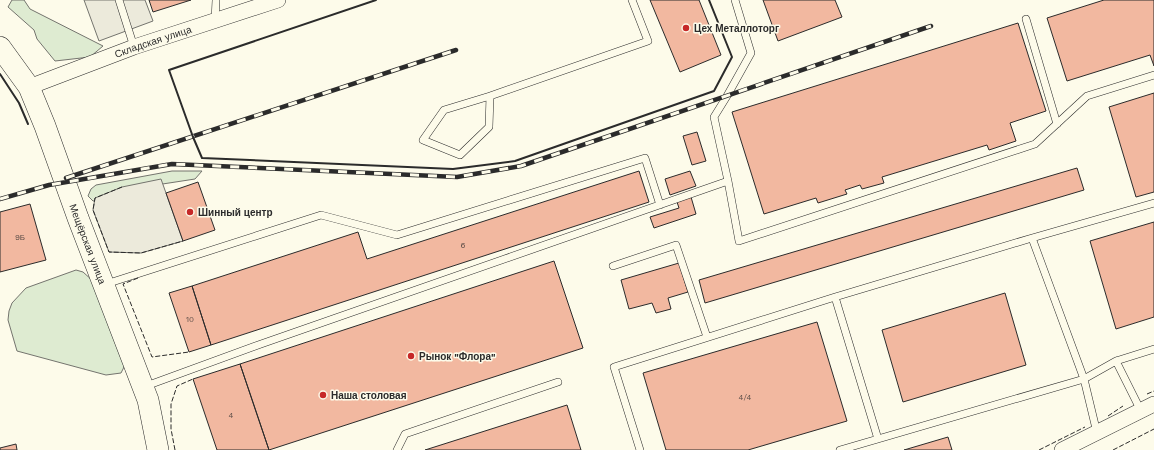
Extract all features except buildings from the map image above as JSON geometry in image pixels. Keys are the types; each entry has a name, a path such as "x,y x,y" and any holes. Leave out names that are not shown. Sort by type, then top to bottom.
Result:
{"main road":[{"name":"Мещёрская улица","path":"0,46 29,87 45,126 78,218 144,387 158,450"}],"street":[{"name":"Складская улица","path":"29,87 134,47 278,0"},
{"path":"1062,450 1147,408"}],"lane":[{"path":"119,0 134,47"},
{"path":"215,21 216,0"},
{"path":"490,96 489,127 460,156 423,140 444,110 490,96 648,41 632,0"},
{"path":"735,0 751,53 714,117 740,241 1035,144 1087,96 1154,75"},
{"path":"1026,19 1056,124"},
{"path":"104,285 321,216 397,235 645,158 660,206"},
{"path":"144,387 261,344 728,181"},
{"path":"640,450 614,367 835,297 1154,203"},
{"path":"1032,238 1084,379 1097,433"},
{"path":"613,266 676,245 707,337"},
{"path":"835,297 878,439"},
{"path":"840,450 1084,379 1116,361 1154,349"},
{"path":"1116,361 1147,408"},
{"path":"397,450 404,434 558,382"}],"green space":[{"path":"12,0 24,0 30,9 103,46 90,57 55,61 37,39 34,30 8,7"},
{"path":"172,171 202,171 195,179 130,189 104,200 93,201 88,196 91,189 96,185"},
{"path":"76,270 83,272 93,281 126,363 121,373 106,375 17,351 8,320 12,303 26,288"}],"shaded area":[{"path":"84,0 145,0 153,21 99,41"},
{"path":"161,179 183,241 141,253 109,252 93,210 95,198 122,187"}],"railway":[{"path":"0,199 49,185 172,164 457,177 521,166 931,26"},
{"path":"66,178 456,50"}],"fence":[{"path":"122,187 95,198 93,210 109,252 141,253 183,241"},
{"path":"138,278 123,284 152,357 189,352"},
{"path":"175,450 171,429 171,404 177,386 193,379"},
{"path":"1147,394 1154,391"},
{"path":"1108,416 1123,406"},
{"path":"1039,450 1085,427"},
{"path":"1113,450 1154,429"}],"wall":[{"path":"376,0 169,70 202,158 453,169 515,161 714,91 732,57 709,0"},
{"path":"0,74 19,103 28,124"}],"place":[{"name":"Цех Металлоторг","path":"686,28"},
{"name":"Шинный центр","path":"190,212"},
{"name":"Рынок \"Флора\"","path":"411,356"},
{"name":"Наша столовая","path":"323,395"}]}
